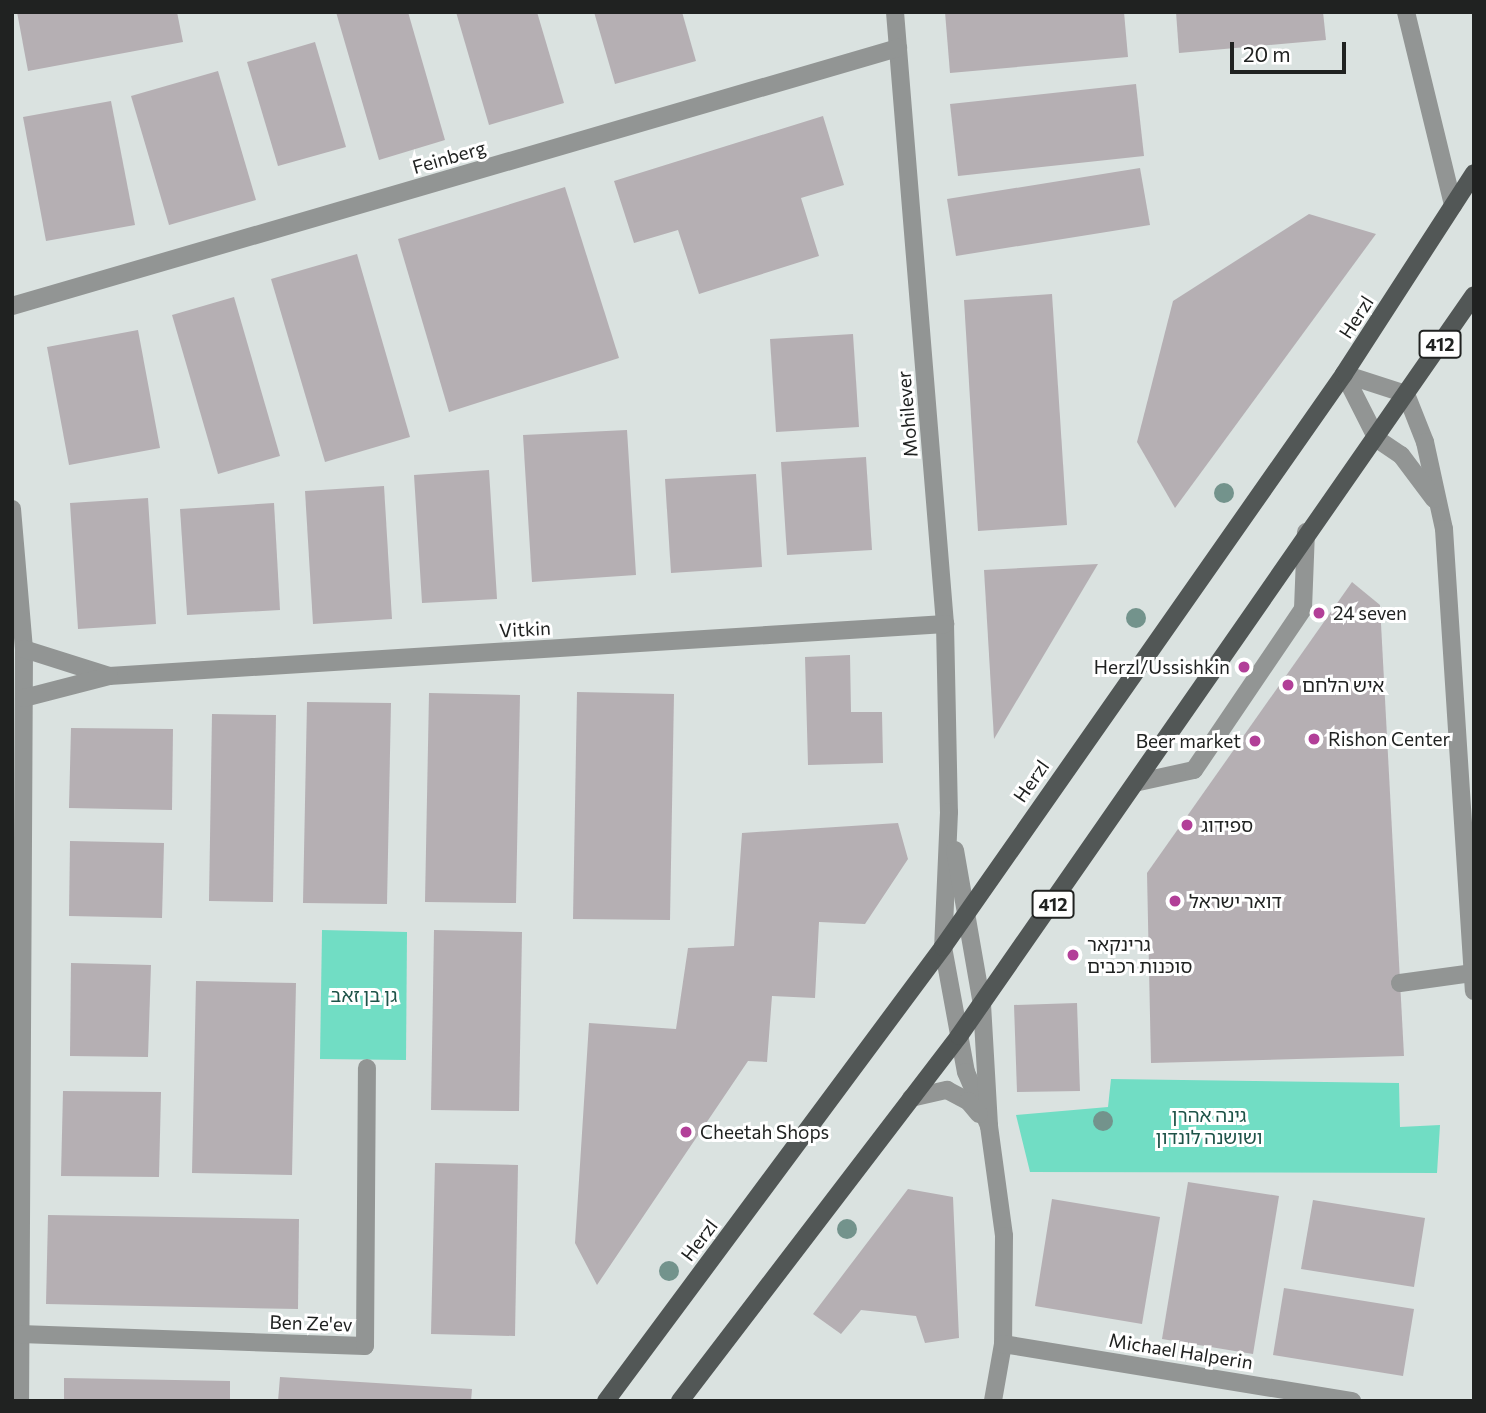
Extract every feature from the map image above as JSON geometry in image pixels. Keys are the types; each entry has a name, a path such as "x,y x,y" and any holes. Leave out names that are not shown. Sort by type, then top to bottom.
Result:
{"main road":[{"name":"Herzl","path":"606,1401 943,947 965,910 1344,374 1474,173"},
{"name":"412","path":"680,1401 960,1036 1139,782 1306,532 1377,439 1474,295"}],"street":[{"name":"Mohilever","path":"895,12 945,624 949,812 943,947 966,1072 989,1126"},
{"path":"1406,12 1453,205"},
{"name":"Feinberg","path":"12,306 898,48"},
{"path":"1344,374 1406,394 1425,442 1444,529 1474,991"},
{"path":"1344,374 1377,439 1401,455 1437,503"},
{"path":"12,509 24,649 24,698 18,758 20,1401"},
{"path":"1139,782 1194,770 1303,609 1306,532"},
{"name":"Vitkin","path":"24,698 109,676 945,624"},
{"name":"Vitkin","path":"24,649 109,676"},
{"name":"Mohilever","path":"949,812 982,1004 989,1126"},
{"path":"1401,983 1473,973"},
{"name":"Ben Ze'ev","path":"20,1334 365,1346 368,1068"},
{"path":"911,1098 947,1090 968,1101 989,1126 1004,1236 1003,1343 993,1401"},
{"name":"Michael Halperin","path":"1003,1343 1352,1401"}],"green space":[{"name":"גן בן זאב","path":"322,930 407,932 406,1060 320,1059"},
{"name":"גינה אהרן ושושנה לונדון","path":"1111,1079 1399,1083 1400,1127 1440,1125 1437,1173 1030,1172 1016,1115 1108,1107"}],"building":[{"path":"17,12 177,12 183,42 28,71"},
{"path":"336,12 408,12 445,140 379,160"},
{"path":"456,12 537,12 564,103 489,125"},
{"path":"594,12 682,12 696,61 615,84"},
{"path":"945,12 1124,12 1128,57 950,73"},
{"path":"1176,12 1323,12 1326,40 1179,53"},
{"path":"315,42 346,147 278,166 247,62"},
{"path":"218,71 256,200 169,225 131,96"},
{"path":"1136,84 1144,156 958,176 950,104"},
{"path":"111,101 135,225 46,241 23,117"},
{"path":"823,116 844,185 801,198 819,256 699,294 678,230 634,243 614,181"},
{"path":"1140,168 1150,225 956,256 947,199"},
{"path":"565,187 619,358 449,412 398,239"},
{"path":"1309,214 1376,234 1175,508 1137,442 1173,301"},
{"path":"357,254 410,437 325,462 271,279"},
{"path":"1052,294 1067,525 978,531 964,300"},
{"path":"234,297 280,456 218,474 172,315"},
{"path":"138,330 160,448 69,465 47,347"},
{"path":"853,334 859,427 776,432 770,339"},
{"path":"627,430 636,575 532,582 523,435"},
{"path":"866,457 872,550 787,555 781,462"},
{"path":"489,470 497,599 422,603 414,475"},
{"path":"756,474 762,567 671,573 665,479"},
{"path":"384,486 392,619 313,624 305,491"},
{"path":"148,498 156,624 78,629 70,503"},
{"path":"274,503 280,610 187,615 180,509"},
{"path":"1098,564 994,739 984,570"},
{"name":"Rishon Center","path":"1352,582 1380,605 1404,1056 1151,1063 1147,873"},
{"path":"850,655 851,712 882,712 883,763 808,765 805,657"},
{"path":"577,692 674,694 670,920 573,919"},
{"path":"429,693 520,695 516,903 425,902"},
{"path":"307,702 391,703 387,904 303,903"},
{"path":"212,714 276,715 273,902 209,901"},
{"path":"71,728 173,729 172,810 69,808"},
{"path":"898,823 908,859 865,924 819,922 815,998 772,996 767,1062 748,1061 597,1285 575,1243 589,1023 676,1029 688,948 734,946 742,833"},
{"path":"70,841 164,843 162,918 69,916"},
{"path":"434,930 522,932 519,1111 431,1110"},
{"path":"71,963 151,965 148,1057 70,1056"},
{"path":"196,981 296,983 292,1175 192,1173"},
{"path":"1077,1003 1080,1091 1017,1092 1014,1005"},
{"path":"63,1091 161,1092 159,1177 61,1176"},
{"path":"435,1163 518,1165 515,1336 431,1334"},
{"path":"1188,1182 1279,1196 1253,1354 1162,1339"},
{"path":"908,1189 953,1197 959,1338 925,1343 916,1316 861,1310 841,1334 813,1314"},
{"path":"1052,1199 1160,1217 1142,1324 1035,1306"},
{"path":"1313,1200 1425,1218 1414,1287 1301,1269"},
{"path":"48,1215 299,1219 298,1309 46,1304"},
{"path":"1284,1288 1414,1309 1403,1376 1273,1355"},
{"path":"280,1377 472,1389 471,1401 278,1401"},
{"path":"64,1378 230,1381 230,1401 64,1401"}],"place":[{"name":"24 seven","path":"1319,613"},
{"name":"Herzl/Ussishkin","path":"1244,667"},
{"name":"איש הלחם","path":"1288,685"},
{"name":"Rishon Center","path":"1314,739"},
{"name":"Beer market","path":"1255,741"},
{"name":"ספידוג","path":"1187,825"},
{"name":"דואר ישראל","path":"1175,901"},
{"name":"גרינקאר סוכנות רכבים","path":"1073,955"},
{"name":"Cheetah Shops","path":"686,1132"}]}
